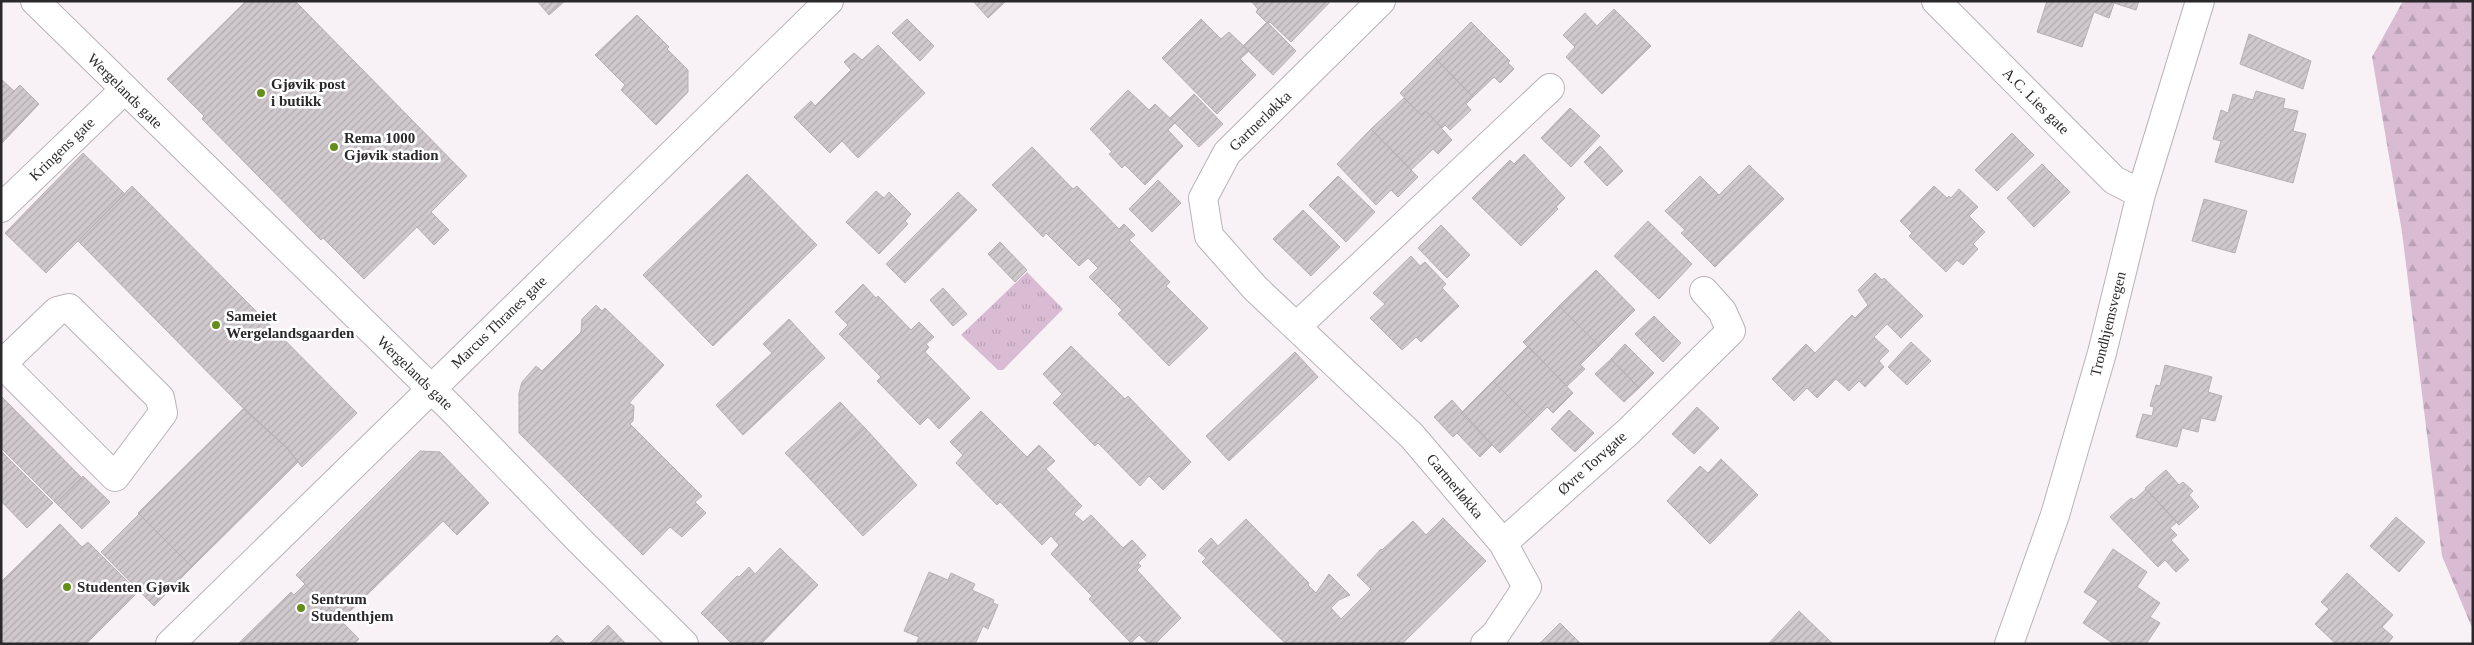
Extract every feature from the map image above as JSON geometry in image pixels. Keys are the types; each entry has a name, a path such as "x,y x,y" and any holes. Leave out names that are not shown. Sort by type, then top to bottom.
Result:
{"street":[{"name":"Wergelands gate","path":"35,1 430,389 684,644"},
{"name":"Marcus Thranes gate","path":"170,644 829,1"},
{"name":"Gartnerløkka","path":"1381,1 1227,152 1203,198 1210,236 1255,288 1412,436 1503,543"},
{"name":"A.C. Lies gate","path":"1936,1 2114,180 2141,194"},
{"name":"Trondhjemsvegen","path":"2009,644 2060,498 2102,352 2141,194 2200,1"},
{"path":"1296,327 1550,88"},
{"name":"Kringens gate","path":"1,208 124,90"},
{"name":"Øvre Torvgate","path":"1503,543 1629,431 1731,331 1722,311 1704,291"},
{"path":"68,308 160,398 163,414 115,477 2,364 57,311 68,308"},
{"path":"1485,644 1495,635 1527,587 1503,543"}],"green space":[{"path":"2403,1 2473,1 2473,630 2442,556 2402,232 2372,57"},
{"path":"1027,272 1063,309 1003,370 998,370 961,335"}],"building":[{"name":"Rema 1000 Gjøvik stadion","path":"246,1 295,1 467,176 431,212 449,230 434,245 417,227 364,279 323,238 321,240 202,119 204,116 167,79"},
{"path":"537,1 565,1 549,15"},
{"path":"973,1 1006,1 988,18"},
{"path":"1251,1 1330,2 1291,42 1270,22 1268,24 1256,12 1258,9"},
{"path":"2047,1 2139,1 2136,10 2114,3 2109,18 2094,12 2082,47 2037,32"},
{"path":"1614,9 1651,46 1602,94 1566,57 1575,47 1563,35 1585,13 1597,26"},
{"path":"637,15 669,47 667,49 688,70 688,92 656,125 621,90 625,85 595,55"},
{"path":"907,19 934,46 920,61 892,33"},
{"path":"1201,19 1221,39 1229,32 1249,51 1240,59 1256,75 1217,114 1162,58"},
{"path":"1267,22 1296,51 1273,75 1243,46"},
{"path":"1471,22 1510,61 1508,63 1514,69 1500,83 1494,77 1473,97 1435,58"},
{"path":"2249,34 2311,61 2303,89 2240,64"},
{"path":"878,45 925,93 858,158 842,141 830,153 794,117 811,101 815,106 851,70 844,62 854,53 862,60"},
{"path":"1435,58 1473,97 1466,104 1471,110 1450,130 1445,125 1442,128 1426,111 1421,115 1400,93"},
{"path":"1,79 14,91 20,85 39,104 1,144"},
{"path":"1128,90 1149,110 1155,104 1175,123 1168,130 1183,146 1145,185 1125,165 1122,168 1109,154 1112,152 1090,129"},
{"path":"2256,91 2285,99 2283,108 2298,111 2293,131 2306,134 2293,183 2215,162 2221,141 2213,139 2221,110 2228,113 2233,94 2253,100"},
{"path":"1194,94 1223,124 1199,147 1170,118"},
{"path":"1404,98 1421,115 1426,111 1452,140 1438,154 1433,149 1411,170 1371,129"},
{"path":"1570,108 1600,136 1571,167 1541,138"},
{"path":"1371,129 1418,177 1398,197 1391,190 1376,205 1337,164"},
{"path":"2012,133 2034,155 1997,191 1975,170"},
{"path":"1600,146 1623,171 1607,186 1584,162"},
{"path":"1032,147 1073,189 1077,186 1119,229 1124,224 1135,235 1129,240 1170,282 1166,286 1208,328 1169,366 1118,314 1122,310 1089,277 1098,268 1088,258 1079,266 1046,233 1043,237 992,185"},
{"path":"83,153 125,194 46,273 5,233"},
{"path":"1524,154 1565,198 1556,207 1558,209 1521,246 1472,198 1510,160 1514,164"},
{"path":"2042,164 2070,192 2034,227 2007,198"},
{"path":"1749,165 1784,199 1715,267 1681,233 1685,230 1665,211 1700,176 1719,195"},
{"path":"747,174 817,245 713,346 643,275"},
{"path":"1338,176 1375,212 1346,242 1309,205"},
{"path":"1158,180 1181,203 1152,232 1129,209"},
{"name":"Sameiet Wergelandsgaarden","path":"132,186 357,413 302,467 287,448 250,415 78,241"},
{"path":"1934,186 1947,198 1949,196 1951,198 1959,189 1978,207 1969,216 1985,232 1973,244 1978,249 1963,265 1957,260 1946,272 1909,236 1912,233 1900,221"},
{"path":"876,191 884,198 889,192 911,214 905,221 908,224 879,254 846,222"},
{"path":"958,192 977,210 905,283 886,264"},
{"path":"2204,199 2247,211 2235,253 2192,241"},
{"path":"1303,210 1340,247 1311,276 1273,239"},
{"path":"1648,221 1692,264 1659,299 1614,256"},
{"path":"1441,225 1470,255 1447,278 1418,248"},
{"path":"1000,242 1027,270 1015,282 988,254"},
{"path":"1411,256 1420,266 1425,262 1446,284 1442,288 1459,306 1421,342 1416,337 1402,350 1370,318 1385,304 1373,293"},
{"path":"1596,270 1635,310 1599,346 1559,306"},
{"path":"1875,273 1882,280 1884,278 1923,316 1901,338 1887,324 1874,337 1889,351 1879,361 1884,367 1865,387 1859,381 1849,391 1836,379 1817,398 1807,388 1794,401 1772,379 1806,344 1815,353 1852,315 1855,318 1868,305 1858,290"},
{"path":"863,284 876,298 878,296 911,330 919,322 934,337 926,344 929,347 925,352 970,398 939,429 928,417 920,425 877,381 881,377 839,334 848,325 835,312"},
{"path":"943,288 967,314 953,326 930,300"},
{"path":"596,305 602,311 605,308 664,365 629,403 634,406 633,421 630,424 702,496 695,502 706,513 682,537 670,527 643,555 519,433 519,393 522,382 536,366 542,371 581,332 582,319"},
{"path":"1559,306 1599,346 1580,365 1585,369 1567,386 1523,342"},
{"path":"1654,316 1681,343 1663,362 1635,334"},
{"path":"789,319 825,358 743,435 716,405 772,353 763,344"},
{"path":"1911,342 1931,361 1907,385 1888,367"},
{"path":"1625,344 1654,373 1639,388 1611,359"},
{"path":"1071,346 1125,399 1128,396 1191,462 1163,490 1149,476 1140,486 1098,443 1095,446 1053,403 1062,394 1043,374"},
{"path":"1528,346 1573,393 1553,413 1547,407 1533,421 1493,381"},
{"path":"1295,352 1318,377 1229,461 1206,436"},
{"path":"1611,359 1639,388 1624,402 1595,374"},
{"path":"2165,365 2212,377 2208,392 2222,396 2215,421 2201,418 2198,432 2182,428 2177,447 2136,437 2143,414 2152,416 2154,407 2150,406 2156,385 2160,386"},
{"path":"1493,381 1533,421 1500,453 1461,413"},
{"path":"1,396 82,478 56,503 1,448"},
{"path":"1452,400 1492,445 1480,457 1457,433 1453,437 1434,417"},
{"path":"840,402 865,428 810,479 785,453"},
{"path":"1697,407 1719,428 1694,454 1672,434"},
{"path":"244,408 287,448 298,462 192,567 138,513"},
{"path":"1569,410 1594,433 1575,452 1551,429"},
{"path":"981,411 1027,457 1039,445 1055,461 1046,469 1082,506 1074,514 1083,522 1091,515 1123,548 1132,540 1146,555 1138,563 1141,566 1137,570 1181,618 1155,644 1149,644 1139,635 1131,643 1089,599 1092,596 1051,554 1059,545 1051,536 1042,545 1000,502 997,505 956,463 963,455 950,442"},
{"path":"865,428 917,485 863,536 810,479"},
{"path":"1,451 53,503 27,528 1,501"},
{"path":"420,451 440,452 489,503 457,535 443,521 341,620 296,575"},
{"path":"1721,459 1758,495 1710,544 1667,501 1700,466 1708,473"},
{"path":"2166,470 2179,485 2183,482 2193,491 2189,495 2199,507 2179,525 2145,488"},
{"path":"83,476 110,502 82,529 56,503"},
{"path":"2146,489 2177,522 2170,528 2177,535 2171,540 2189,560 2176,572 2165,560 2158,567 2110,517 2131,498 2134,500"},
{"path":"139,514 192,567 154,606 101,552"},
{"path":"2396,517 2425,542 2399,572 2370,546"},
{"path":"1443,518 1486,561 1402,644 1286,644 1202,562 1206,558 1198,551 1211,538 1218,546 1246,519 1309,583 1308,585 1316,593 1329,574 1350,595 1339,600 1331,608 1341,619 1371,589 1357,575 1381,549 1413,521 1426,535"},
{"name":"Studenten Gjøvik","path":"60,524 82,547 88,542 138,592 86,644 1,644 1,582"},
{"path":"780,548 818,585 761,644 732,644 701,613 737,576 739,577 749,567 755,574"},
{"path":"2113,549 2147,572 2137,587 2160,603 2150,617 2160,623 2146,644 2114,644 2083,623 2098,601 2084,592"},
{"path":"929,572 948,580 951,573 975,584 972,590 994,600 993,603 998,605 988,629 983,626 975,644 916,644 919,637 904,631"},
{"path":"2347,573 2393,615 2382,627 2393,637 2387,644 2336,644 2315,624 2329,609 2321,602"},
{"name":"Sentrum Studenthjem","path":"305,584 359,639 354,644 238,644 291,592 294,595"},
{"path":"1799,611 1833,644 1768,644"},
{"path":"1560,623 1581,644 1539,644"},
{"path":"608,625 626,644 589,644"},
{"path":"557,635 566,644 548,644"}],"place":[{"name":"Gjøvik post i butikk","path":"261,93"},
{"name":"Rema 1000 Gjøvik stadion","path":"334,147"},
{"name":"Sameiet Wergelandsgaarden","path":"216,325"},
{"name":"Studenten Gjøvik","path":"67,587"},
{"name":"Sentrum Studenthjem","path":"301,608"}]}
